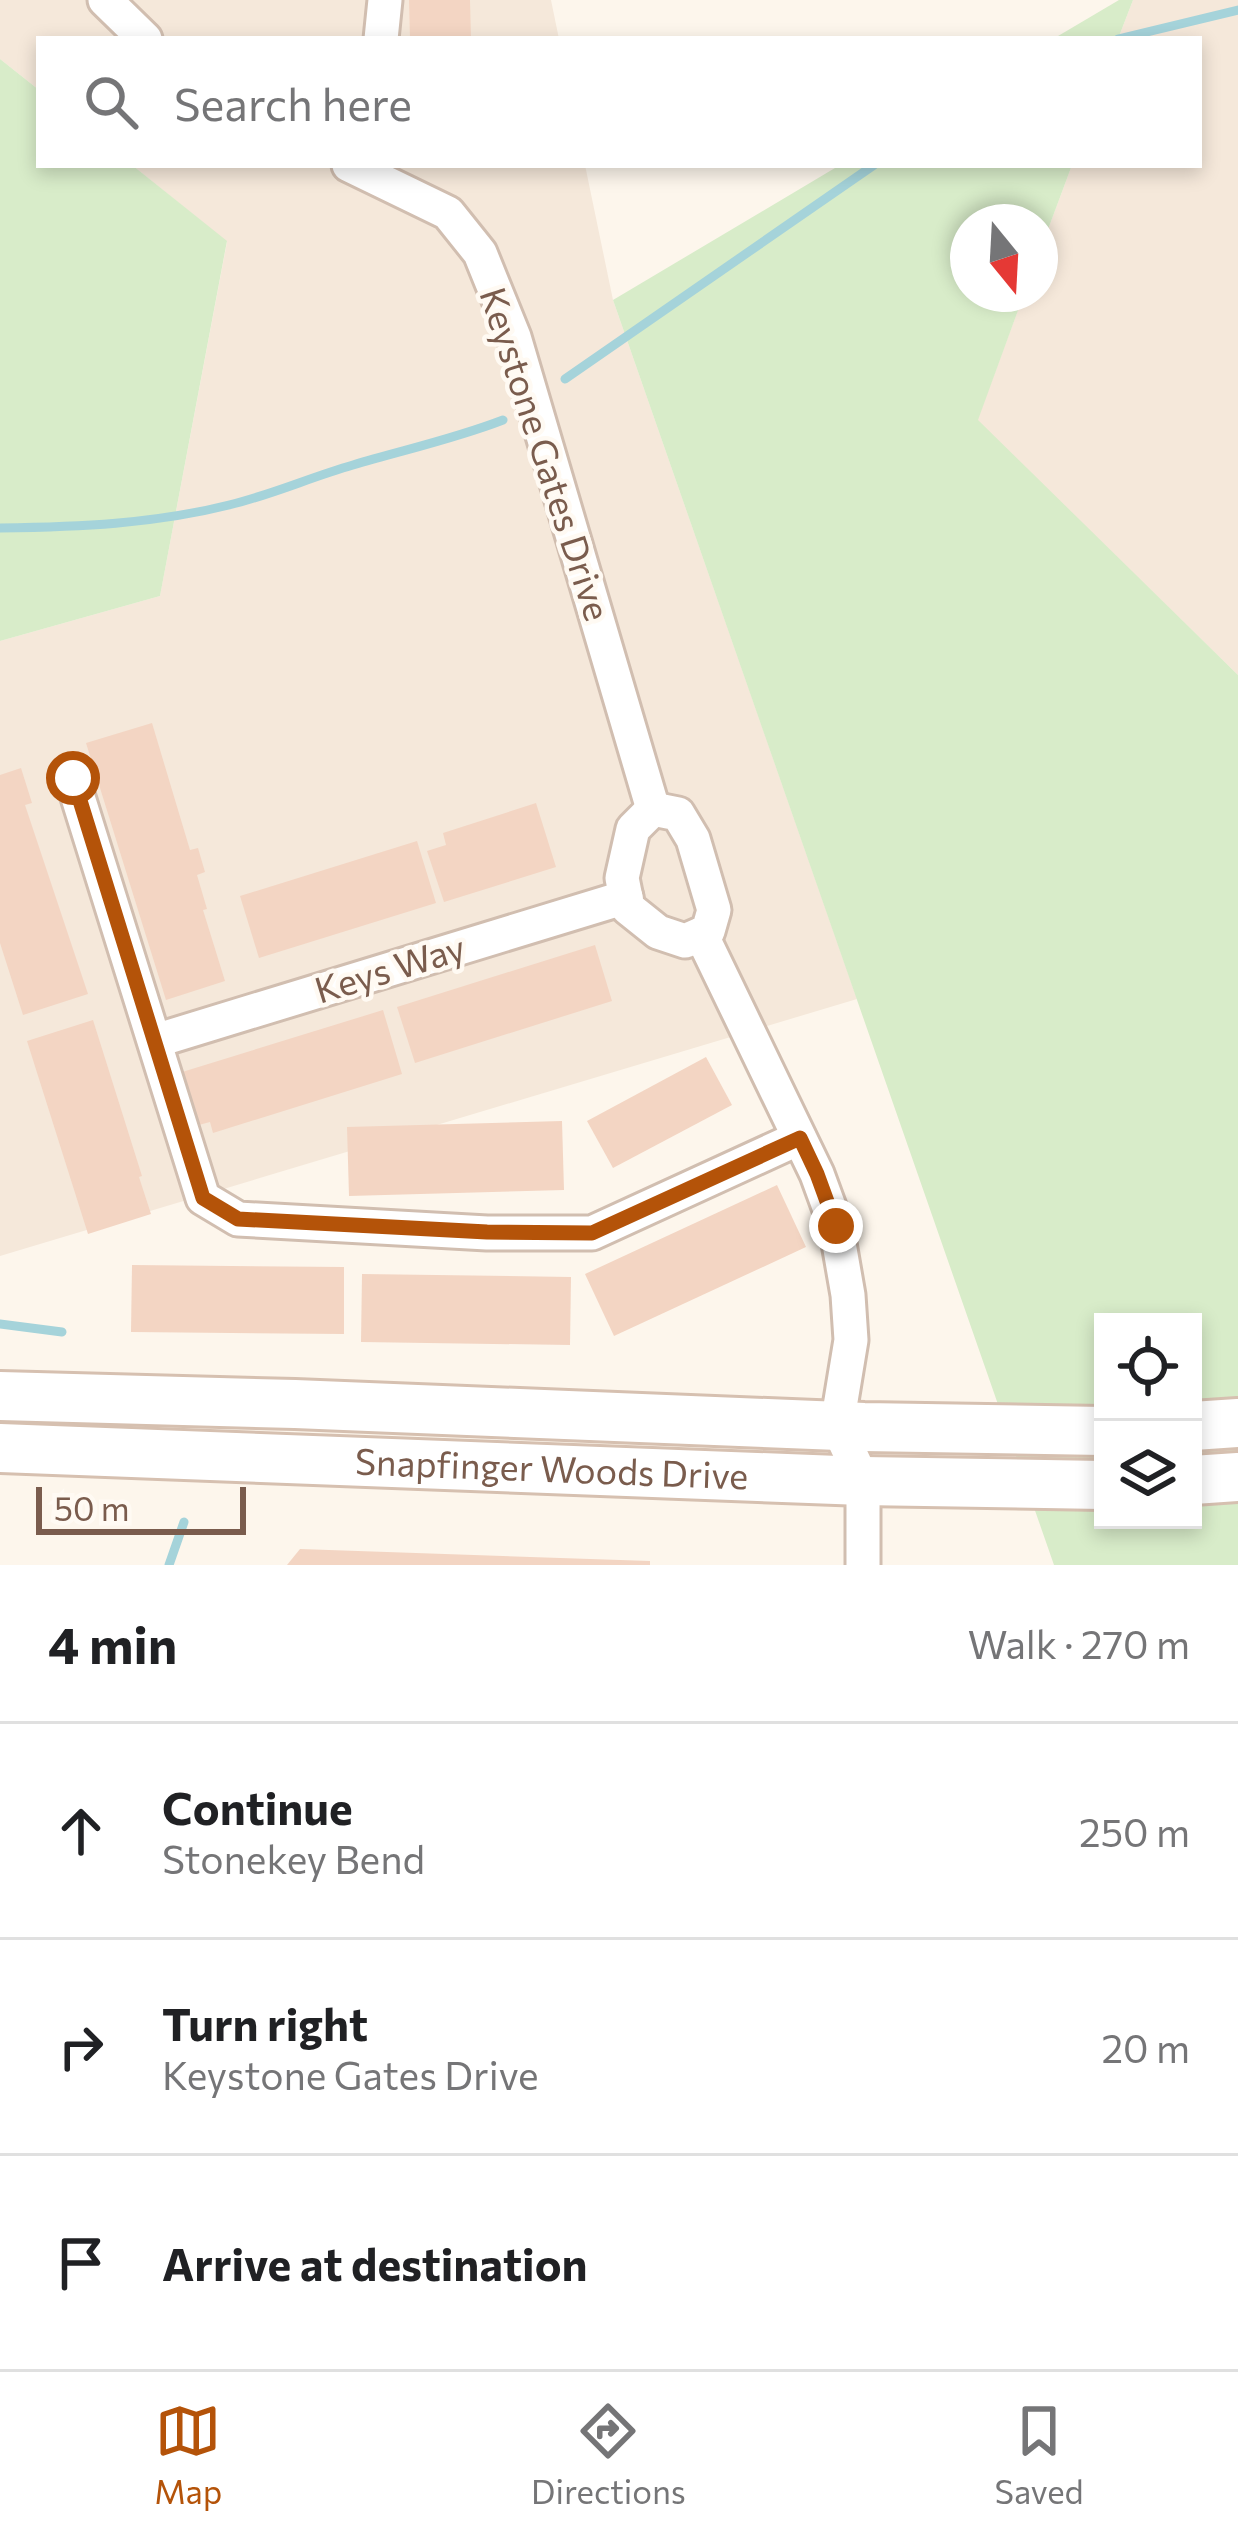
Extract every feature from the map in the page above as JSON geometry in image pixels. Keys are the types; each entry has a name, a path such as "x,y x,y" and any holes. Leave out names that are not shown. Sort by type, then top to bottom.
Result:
{"main road":[{"name":"Snapfinger Woods Drive","path":"0,1396 1094,1431"},
{"path":"1202,1425 1238,1423"},
{"name":"Snapfinger Woods Drive","path":"0,1448 863,1481 1094,1485"},
{"path":"1202,1480 1238,1478"}],"street":[{"path":"105,0 142,36"},
{"path":"381,36 385,0"},
{"name":"Keystone Gates Drive","path":"357,168 448,213 480,253 514,337 653,809"},
{"path":"73,778 203,1198 238,1219 592,1233 800,1138"},
{"path":"653,809 678,814 693,839 714,910 708,931 685,941 658,932 628,908 622,878 633,829 653,809"},
{"name":"Keys Way","path":"155,1041 626,897"},
{"path":"701,934 817,1174 836,1226 851,1340 837,1425 863,1481 863,1565"}],"shaded area":[{"path":"0,0 551,0 558,36 36,36 36,88 0,59"},
{"path":"1133,0 1238,0 1238,675 977,421 1017,312 1058,312 1057,204 1071,168 1202,168 1202,36 1119,36"},
{"path":"136,168 586,168 613,300 857,999 0,1256 0,641 160,596 227,242"}],"green space":[{"path":"1119,0 1133,0 1119,36 1058,36"},
{"path":"0,59 36,88 36,168 136,168 227,241 160,596 0,641"},
{"path":"835,168 1071,168 1057,204 950,204 950,312 1017,312 978,420 1238,675 1238,1565 1054,1565 613,300"}],"building":[{"path":"409,0 470,0 471,36 410,36"},
{"path":"152,723 190,850 198,848 205,872 197,875 207,909 203,910 225,981 166,1000 86,743"},
{"path":"21,768 32,803 25,805 88,994 23,1015 0,943 0,775"},
{"path":"536,803 556,867 444,902 427,851 446,845 443,833"},
{"path":"417,841 436,903 259,958 240,896"},
{"path":"595,945 612,1001 415,1063 397,1007"},
{"path":"383,1010 402,1074 213,1133 210,1122 195,1126 179,1073"},
{"path":"93,1020 151,1214 88,1234 27,1041"},
{"path":"706,1057 732,1105 613,1168 587,1121"},
{"path":"562,1121 564,1190 349,1196 347,1127"},
{"path":"777,1185 806,1247 614,1336 585,1274"},
{"path":"132,1265 344,1267 344,1334 131,1332"},
{"path":"362,1274 571,1277 570,1345 361,1342"},
{"path":"300,1549 650,1561 650,1565 287,1565"}],"waterway":[{"path":"1130,36 1238,10"},
{"path":"565,379 870,168"},
{"path":"0,528 116,523 201,511 503,420"},
{"path":"0,1324 62,1332"},
{"path":"169,1565 184,1522"}],"route":[{"path":"73,778 203,1198 238,1219 592,1233 800,1138 836,1226"}]}
